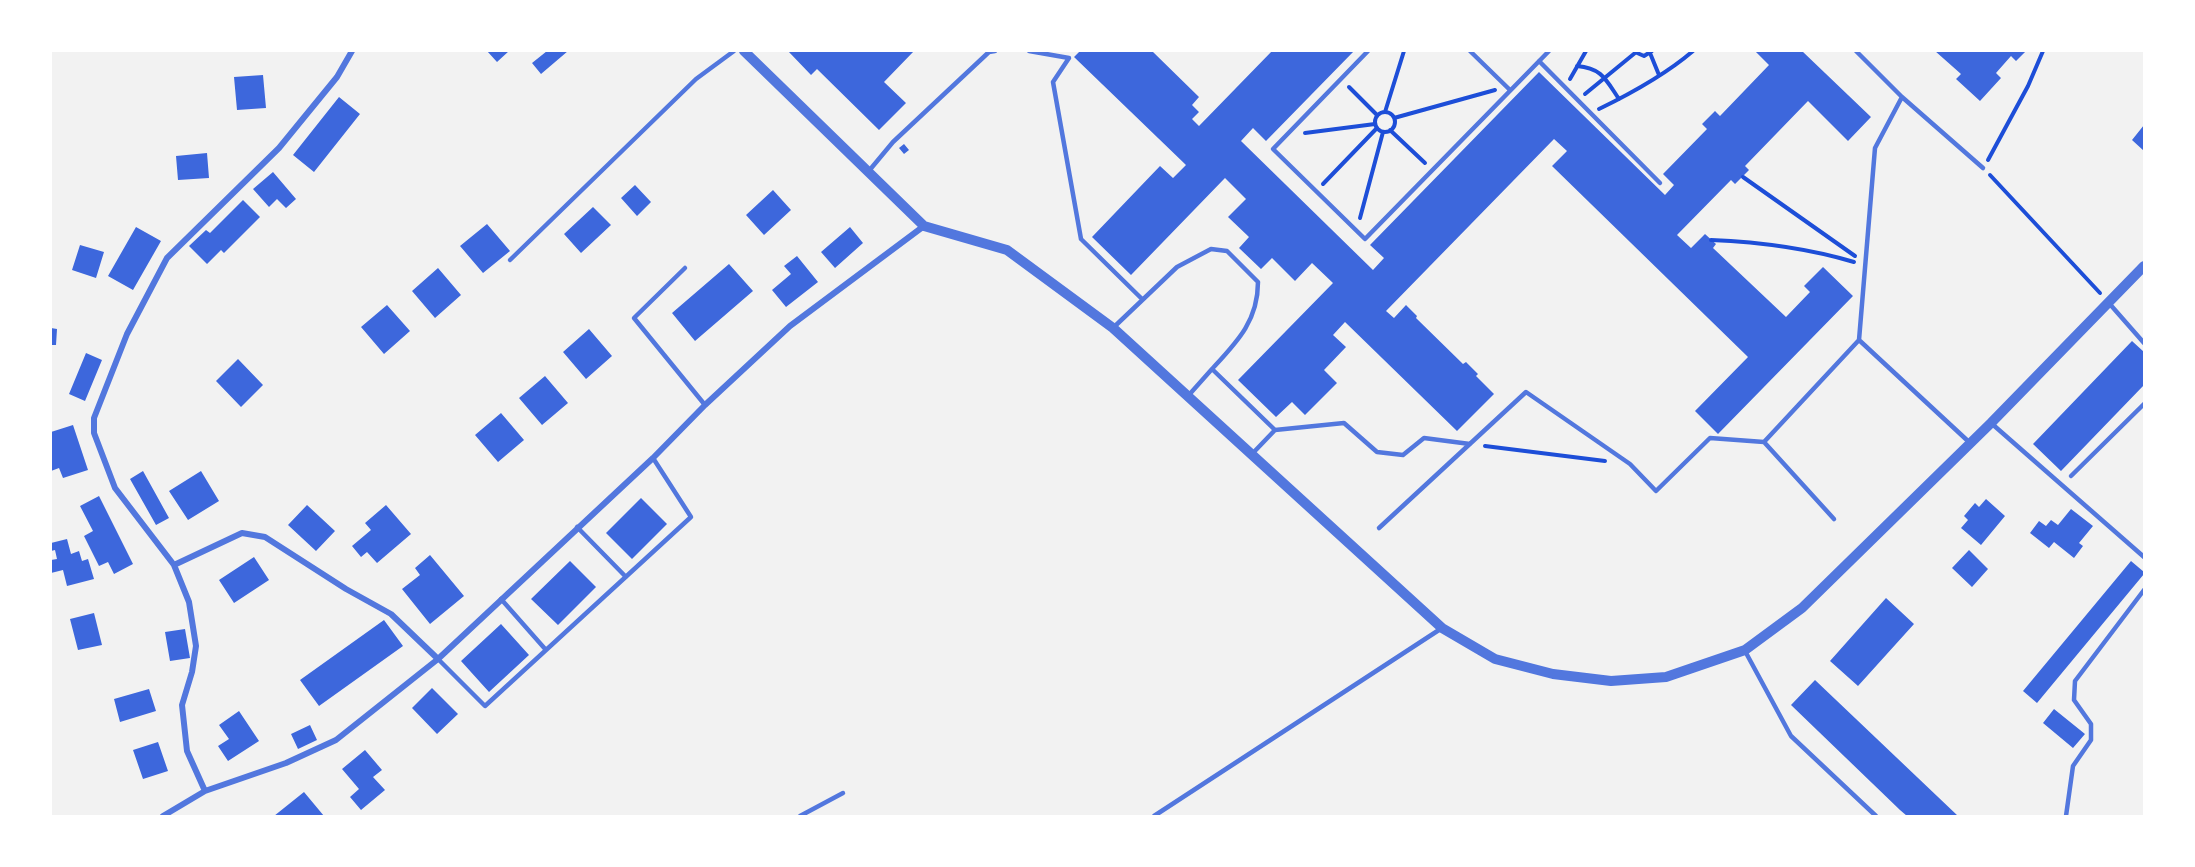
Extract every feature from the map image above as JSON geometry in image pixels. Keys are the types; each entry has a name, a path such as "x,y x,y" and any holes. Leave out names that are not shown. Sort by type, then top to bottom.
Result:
{"street":[{"path":"205,791 187,751 182,705 192,672 196,646 189,602 174,565 115,488 94,433 94,418 127,334 167,258 279,148 337,77 352,51"},
{"path":"744,51 924,226 1007,250 1113,328 1442,628 1494,659 1553,674 1611,681 1666,677 1745,650 1802,608 1991,423 2144,266"},
{"path":"163,816 205,791 286,763 336,740 438,659 577,527 653,459 705,405 790,326 924,226"},
{"path":"174,565 242,533 265,537 346,589 391,614 438,659"}],"lane":[{"path":"510,260 696,79 734,51"},
{"path":"868,172 893,142 989,52 995,51"},
{"path":"1029,51 1069,58 1053,82 1081,239 1142,299"},
{"path":"1368,51 1273,148 1365,239 1508,89 1549,51"},
{"path":"1470,51 1508,89"},
{"path":"1856,51 1902,97 1983,168"},
{"path":"1539,61 1660,183"},
{"path":"1764,442 1859,340 1875,148 1902,97"},
{"path":"1113,328 1177,267 1211,249 1227,251 1258,282 1258,298 1244,334 1187,396"},
{"path":"685,268 634,318 705,405"},
{"path":"2108,302 2144,343"},
{"path":"1859,340 1970,443"},
{"path":"1212,369 1275,430"},
{"path":"1380,528 1526,392 1630,464 1656,491 1710,438 1764,442 1834,519"},
{"path":"2071,476 2144,404"},
{"path":"1251,454 1275,430 1344,423 1377,452 1403,455 1424,438 1470,444"},
{"path":"1991,423 2144,557"},
{"path":"438,659 485,706 691,517 653,459"},
{"path":"577,527 626,577"},
{"path":"2066,816 2073,766 2091,740 2091,724 2074,700 2075,681 2144,590"},
{"path":"501,599 546,650"},
{"path":"1154,816 1442,628"},
{"path":"1745,650 1791,736 1876,816"},
{"path":"800,816 843,793"}],"path":[{"path":"1386,112 1404,51"},
{"path":"1565,87 1586,51"},
{"path":"1590,113 1659,75 1694,51"},
{"path":"2043,51 2028,86 1983,168 2108,302"},
{"path":"1577,100 1635,52 1641,56 1651,52 1659,75"},
{"path":"1577,66 1591,67 1604,77 1618,99"},
{"path":"1342,81 1377,115"},
{"path":"1395,118 1508,89"},
{"path":"1377,115 1386,112 1395,118 1395,125 1383,132"},
{"path":"1316,191 1376,126 1377,115"},
{"path":"1285,136 1376,126 1383,132"},
{"path":"1390,130 1432,170"},
{"path":"1356,231 1383,132"},
{"path":"1743,177 1867,265"},
{"path":"1711,240 1759,242 1817,251 1867,265"},
{"path":"1470,444 1630,464"}],"building":[{"path":"487,51 509,51 497,62"},
{"path":"547,51 568,51 541,74 532,63"},
{"path":"788,51 914,51 884,82 906,103 879,130 817,69 811,75"},
{"path":"1080,51 1152,51 1199,97 1192,105 1199,112 1192,119 1199,126 1272,51 1354,51 1266,141 1253,128 1241,141 1373,270 1384,258 1370,245 1539,72 1665,195 1674,185 1663,174 1707,129 1702,124 1715,111 1720,116 1769,65 1755,51 1802,51 1871,117 1848,141 1808,101 1745,166 1749,170 1735,184 1731,180 1677,235 1691,248 1705,234 1716,244 1713,248 1786,317 1810,292 1804,286 1823,267 1853,296 1718,434 1695,411 1748,357 1552,166 1567,151 1554,139 1386,311 1394,318 1406,305 1417,316 1416,318 1463,364 1466,362 1478,374 1476,376 1494,394 1457,431 1345,322 1333,335 1346,347 1324,370 1337,383 1305,415 1292,402 1276,417 1238,380 1333,283 1312,263 1295,281 1272,258 1261,269 1239,248 1249,237 1228,217 1246,199 1225,178 1131,275 1092,237 1160,166 1173,178 1186,165 1074,57"},
{"path":"1935,51 2026,51 2016,61 2011,56 1996,73 2001,78 1980,101 1956,79 1961,74"},
{"path":"263,75 266,108 237,110 234,77"},
{"path":"339,97 360,114 314,172 293,155"},
{"path":"2144,125 2144,151 2132,140"},
{"path":"904,144 909,150 904,154 899,148"},
{"path":"207,153 209,178 178,180 176,156"},
{"path":"273,172 296,199 286,208 277,199 269,207 253,189"},
{"path":"635,185 651,202 637,216 621,198"},
{"path":"773,190 791,210 764,235 746,215"},
{"path":"243,200 260,217 224,253 221,250 207,264 189,246 206,230 210,233"},
{"path":"593,207 611,225 581,253 564,234"},
{"path":"487,224 510,251 483,273 460,246"},
{"path":"136,227 161,241 133,290 108,276"},
{"path":"850,227 863,243 835,268 821,252"},
{"path":"80,245 104,252 96,278 72,270"},
{"path":"797,256 818,282 786,307 772,290 791,274 784,266"},
{"path":"729,264 753,291 695,341 672,313"},
{"path":"438,268 461,295 435,318 412,291"},
{"path":"387,305 410,331 384,354 361,327"},
{"path":"51,328 57,329 56,345 51,345"},
{"path":"589,329 612,356 586,379 563,352"},
{"path":"2132,341 2144,352 2144,385 2061,471 2033,444"},
{"path":"86,353 102,360 85,401 69,394"},
{"path":"238,359 263,385 241,407 216,381"},
{"path":"545,376 568,403 542,425 519,398"},
{"path":"501,413 524,440 498,462 475,435"},
{"path":"73,425 88,470 63,478 59,468 51,471 51,432"},
{"path":"143,471 169,518 156,525 130,479"},
{"path":"201,471 219,501 188,520 169,491"},
{"path":"99,496 133,564 114,574 108,562 99,566 84,536 93,531 80,506"},
{"path":"641,498 667,524 632,559 606,533"},
{"path":"1986,499 2005,516 1981,545 1961,528 1968,520 1964,516 1975,503 1979,507"},
{"path":"307,505 335,531 316,551 288,525"},
{"path":"386,505 411,534 377,563 367,552 361,557 352,546 371,530 365,523"},
{"path":"2071,509 2093,526 2079,543 2083,546 2074,558 2054,542 2049,548 2030,533 2039,521 2046,526 2051,520 2058,525"},
{"path":"67,539 71,554 79,551 82,561 88,559 94,579 67,586 63,570 51,573 51,560 57,559 55,550 51,551 51,543"},
{"path":"1969,550 1988,569 1972,587 1952,568"},
{"path":"430,555 464,596 430,624 402,589 420,575 415,568"},
{"path":"254,557 269,580 234,603 219,580"},
{"path":"570,561 596,587 558,625 531,599"},
{"path":"2131,561 2144,574 2037,703 2023,691"},
{"path":"1886,598 1914,624 1858,686 1830,661"},
{"path":"94,613 102,645 78,650 70,619"},
{"path":"384,620 403,646 319,706 300,680"},
{"path":"501,624 529,655 489,692 461,661"},
{"path":"185,629 190,658 170,661 165,632"},
{"path":"1815,680 1958,816 1907,816 1900,810 1791,705"},
{"path":"432,688 458,714 437,734 412,708"},
{"path":"149,689 156,711 120,722 114,699"},
{"path":"2054,709 2085,734 2073,748 2043,723"},
{"path":"239,711 259,741 228,761 218,746 229,739 219,725"},
{"path":"310,725 317,740 298,749 291,734"},
{"path":"158,742 168,771 143,779 133,750"},
{"path":"365,750 382,770 373,777 385,790 361,810 350,797 359,789 342,769"},
{"path":"304,792 324,816 274,816"}]}
